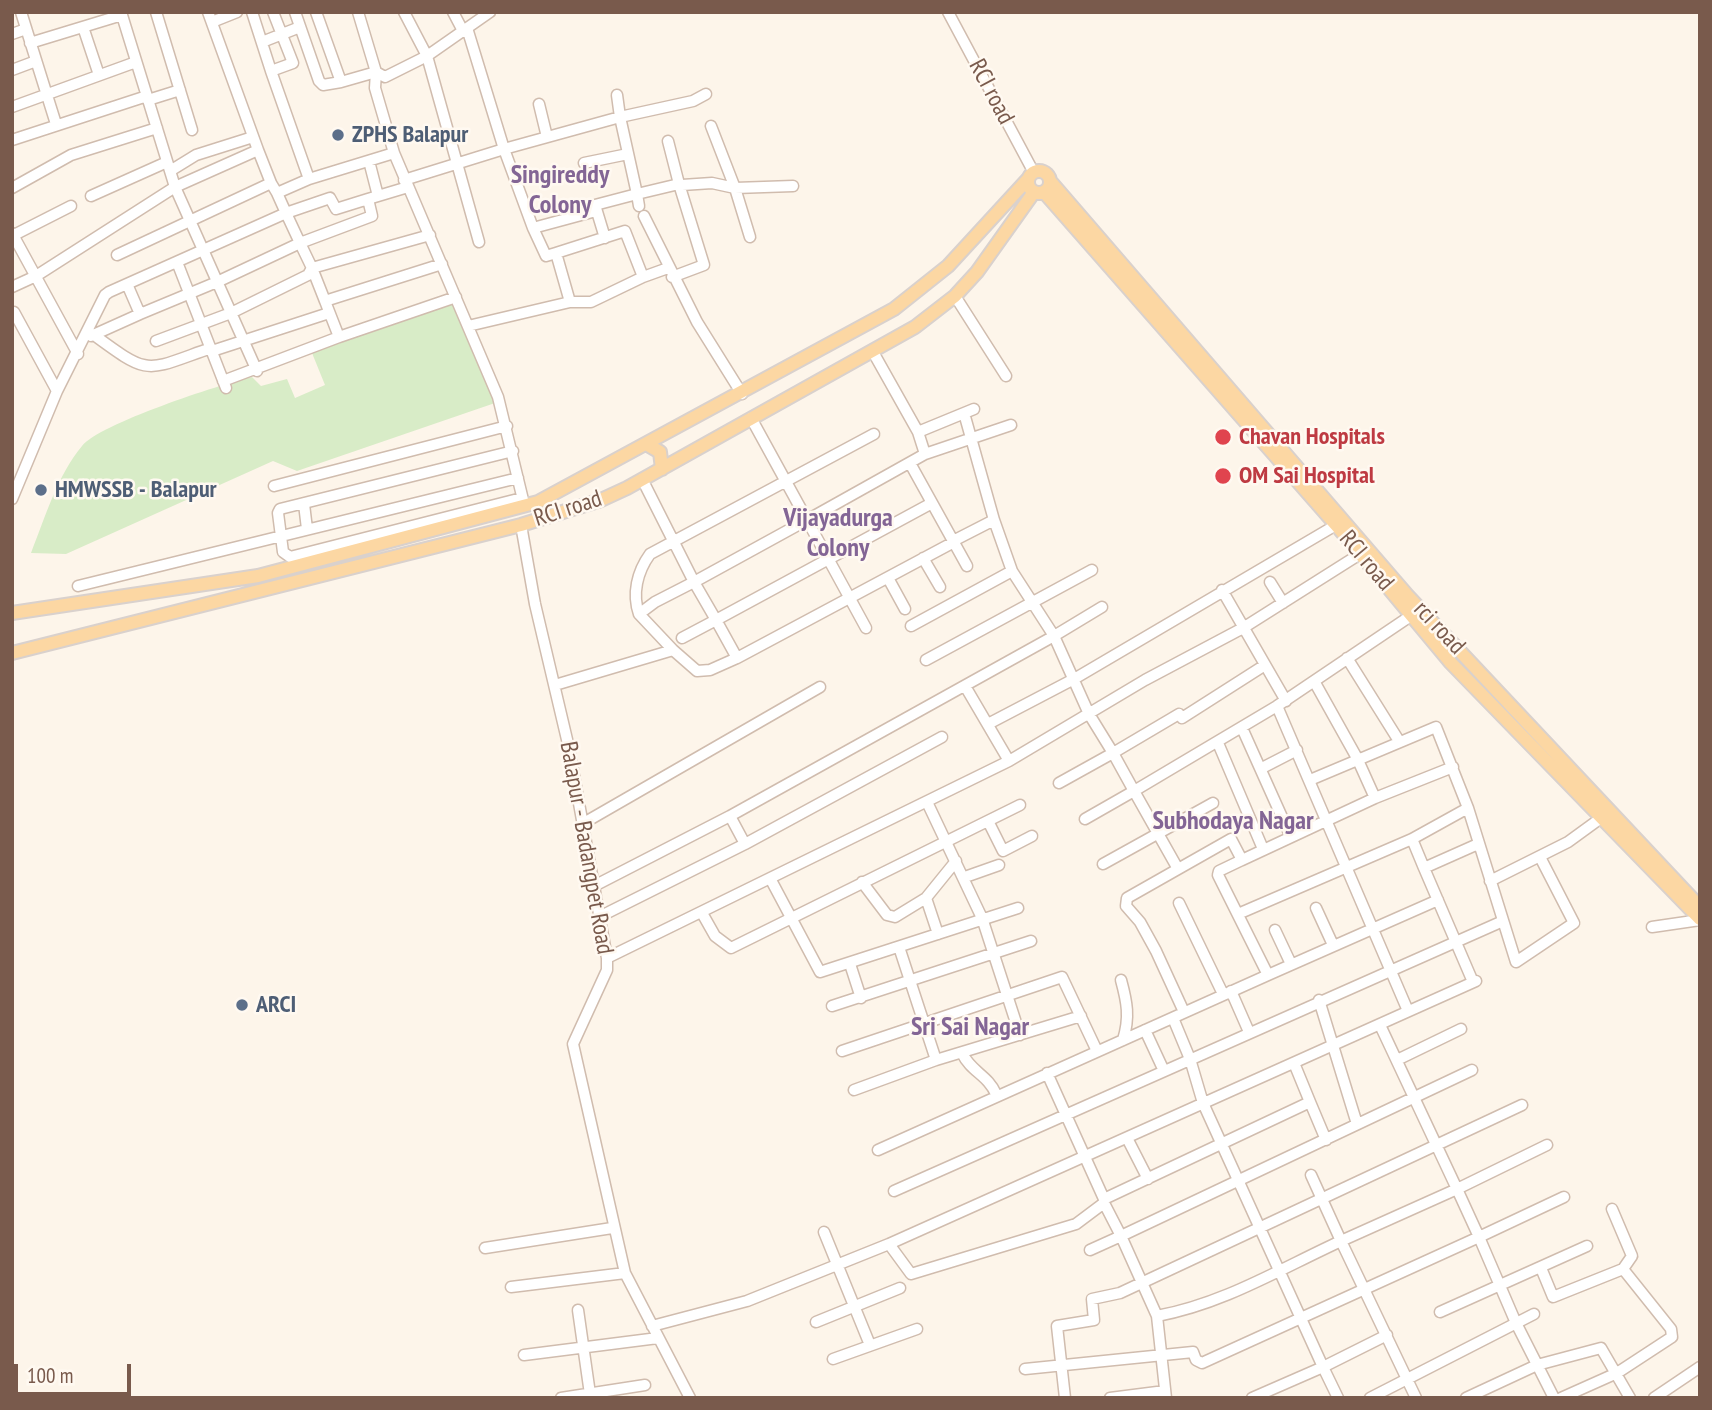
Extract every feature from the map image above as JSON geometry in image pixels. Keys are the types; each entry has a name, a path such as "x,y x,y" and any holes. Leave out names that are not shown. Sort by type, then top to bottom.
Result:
{"main road":[{"name":"RCI road","path":"12,653 521,525 601,500 642,480 915,327 955,296 998,244 1038,183 1319,497 1336,525 1450,662 1580,787 1601,818 1700,920"},
{"path":"12,613 121,599 258,576 524,503 648,445 863,327 923,288 975,239 996,211 1038,183"},
{"path":"664,436 662,449 666,457 675,461"},
{"path":"648,445 660,452 662,468"},
{"name":"rci road","path":"1319,497 1580,787 1700,907"},
{"path":"121,599 126,624"}],"street":[{"path":"20,12 56,124"},
{"path":"156,12 192,130"},
{"path":"237,12 210,17 271,183 312,268 339,337"},
{"path":"252,12 309,179"},
{"path":"271,71 293,63 272,12"},
{"path":"295,12 318,82 323,85 376,72 385,77 427,55 490,12"},
{"path":"316,12 341,82"},
{"path":"358,12 376,72 375,88 394,153 456,297 507,426 513,451 524,503 290,557 283,552 278,513 513,451"},
{"path":"453,12 465,29 504,149 546,256 625,231 643,277"},
{"name":"RCI road","path":"948,12 1038,183"},
{"path":"405,13 427,55 479,242"},
{"path":"30,43 121,14 175,187 201,251 257,371"},
{"path":"83,27 99,75"},
{"path":"262,42 300,27"},
{"path":"12,34 26,29"},
{"path":"12,70 36,61"},
{"path":"12,107 136,62"},
{"path":"12,140 56,124 180,90"},
{"path":"12,499 57,391 89,337 102,298 127,284 286,213 330,198 336,209 373,197 457,162 620,117 693,101 706,94"},
{"path":"617,95 639,206"},
{"path":"539,104 547,137"},
{"path":"711,126 750,237"},
{"path":"12,188 71,155 157,128"},
{"path":"91,196 196,155 253,138"},
{"path":"468,326 570,302 591,302 643,277 704,265 668,141"},
{"path":"12,287 36,276 175,187 258,150"},
{"path":"277,193 309,179 394,153"},
{"path":"584,163 628,154"},
{"path":"89,337 300,243 372,216 369,161"},
{"path":"117,255 188,219 271,183"},
{"path":"605,237 596,205 679,184 712,183 735,188 793,186"},
{"path":"71,206 13,235 78,354"},
{"path":"534,228 596,211"},
{"path":"644,216 670,273 741,394"},
{"path":"156,341 231,313 308,275 312,268 430,235"},
{"path":"556,253 570,302"},
{"path":"177,262 224,385 339,337 456,297"},
{"path":"325,301 442,264"},
{"path":"127,284 140,314"},
{"path":"955,296 1006,376"},
{"path":"14,312 57,391"},
{"path":"89,337 132,363 155,368 329,313"},
{"path":"873,352 918,432 925,454"},
{"path":"918,432 969,411 969,439 1012,571 1054,636 1089,714 1178,869"},
{"path":"751,418 866,628"},
{"path":"639,614 655,602 911,465 925,454 1011,425"},
{"path":"274,486 507,426"},
{"path":"874,434 650,554 643,564 635,592 639,614 697,671 709,670 737,658 994,520"},
{"path":"911,465 967,566"},
{"path":"78,586 518,478"},
{"path":"642,480 694,582 737,658"},
{"path":"682,638 932,503"},
{"path":"304,504 307,529"},
{"name":"Balapur - Badangpet Road","path":"521,525 601,916 607,958 607,970 573,1044 612,1228 625,1273 690,1398"},
{"path":"988,724 1074,679 1336,525"},
{"path":"607,958 771,880 1009,761 1145,680 1243,628 1360,554"},
{"path":"923,558 940,587"},
{"path":"926,660 1092,570"},
{"path":"911,626 1012,571"},
{"path":"888,578 905,609"},
{"path":"1270,582 1283,603"},
{"path":"1222,590 1265,665 1282,704 1297,750 1408,1011"},
{"path":"594,886 730,816 1102,607"},
{"path":"1085,819 1282,704 1412,615"},
{"path":"555,685 673,650"},
{"path":"1347,658 1399,741"},
{"path":"1059,783 1179,714 1182,718 1265,665"},
{"path":"1314,681 1357,758 1375,798"},
{"path":"965,686 1009,761"},
{"path":"582,824 820,687"},
{"path":"1310,780 1436,727 1468,808 1516,962 1574,923 1540,857"},
{"path":"1242,728 1290,835"},
{"path":"601,916 745,844 942,737"},
{"path":"1219,743 1263,849"},
{"path":"1262,768 1297,750"},
{"path":"1268,975 1217,873 1290,835 1453,767"},
{"path":"927,802 965,877 982,919 1020,1035"},
{"path":"1103,864 1213,803"},
{"path":"702,913 715,936 731,948 1020,805"},
{"path":"1238,914 1412,839 1468,808"},
{"path":"730,816 745,844"},
{"path":"1490,881 1567,842 1601,818"},
{"path":"988,821 1003,851 1032,836"},
{"path":"1184,1013 1156,951 1140,922 1126,906 1127,898 1231,839 1242,860"},
{"path":"652,1326 747,1301 889,1244 1474,981 1412,839"},
{"path":"1424,868 1478,844"},
{"path":"862,882 887,915 895,917 926,898 956,861"},
{"path":"965,877 999,865"},
{"path":"771,880 820,972 1018,908"},
{"path":"926,898 938,934"},
{"path":"877,1150 996,1094 1438,900"},
{"path":"1179,903 1249,1032"},
{"path":"1316,908 1332,945"},
{"path":"1652,927 1700,920"},
{"path":"894,1191 1319,1000 1503,921"},
{"path":"1275,930 1291,964"},
{"path":"832,1006 1031,941"},
{"path":"899,947 936,1060"},
{"path":"850,964 861,998"},
{"path":"842,1051 1062,977 1097,1051"},
{"path":"1121,980 1128,1005 1129,1023 1123,1040"},
{"path":"1319,1000 1357,1124"},
{"path":"854,1090 936,1060 1081,1016"},
{"path":"1173,1018 1190,1059 1203,1103 1338,1398"},
{"path":"1380,1025 1416,1098 1516,1323 1554,1398"},
{"path":"1397,1060 1461,1029"},
{"path":"1145,1030 1164,1071"},
{"path":"962,1053 969,1068 990,1079 996,1094"},
{"path":"1294,1063 1325,1140"},
{"path":"1090,1250 1472,1070"},
{"path":"1047,1073 1157,1315 1166,1394 1110,1398"},
{"path":"889,1244 911,1274 1076,1224 1104,1201 1310,1102"},
{"path":"1065,1398 1057,1326 1094,1320 1092,1299 1120,1293 1522,1105"},
{"path":"1127,1138 1148,1179"},
{"path":"1157,1315 1196,1308 1457,1189 1546,1145"},
{"path":"1311,1175 1416,1398"},
{"path":"1025,1369 1163,1353 1193,1352 1196,1360 1202,1363 1564,1198"},
{"path":"1541,1268 1553,1297 1623,1269 1632,1256 1612,1209"},
{"path":"485,1248 612,1228"},
{"path":"824,1232 835,1266 870,1345"},
{"path":"1440,1312 1587,1246"},
{"path":"1561,1398 1617,1373 1672,1337 1673,1333 1623,1269"},
{"path":"510,1287 625,1273"},
{"path":"816,1322 900,1288"},
{"path":"578,1310 590,1394"},
{"path":"1370,1398 1534,1314"},
{"path":"833,1359 917,1329"},
{"path":"1252,1398 1387,1335"},
{"path":"524,1355 658,1338"},
{"path":"1466,1398 1537,1365 1601,1348 1630,1398"},
{"path":"1654,1398 1700,1367"},
{"path":"561,1398 645,1385"}],"green space":[{"path":"452,301 495,403 297,471 273,461 66,554 31,553 65,470 82,446 93,437 135,416 252,377 261,386 287,379 295,398 325,385 312,353"}],"place":[{"name":"ZPHS Balapur","path":"338,135"},
{"name":"Chavan Hospitals","path":"1223,437"},
{"name":"OM Sai Hospital","path":"1223,476"},
{"name":"HMWSSB - Balapur","path":"41,490"},
{"name":"ARCI","path":"242,1005"}],"district":[{"name":"Singireddy Colony","path":"560,191"},
{"name":"Vijayadurga Colony","path":"838,534"},
{"name":"Subhodaya Nagar","path":"1233,822"},
{"name":"Sri Sai Nagar","path":"970,1028"}]}
